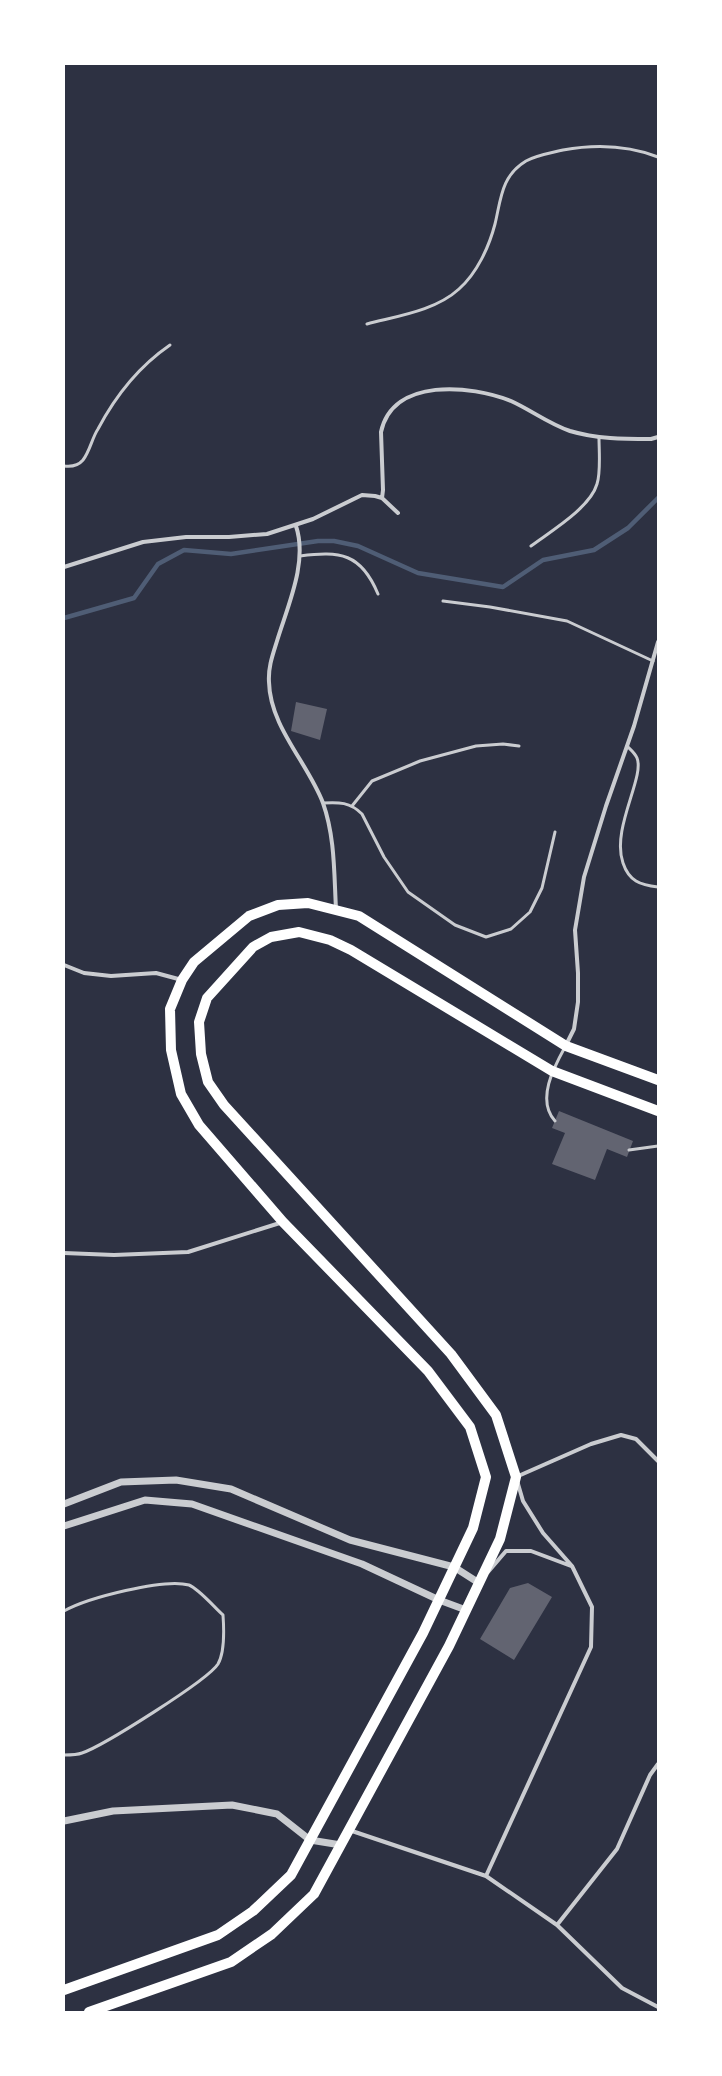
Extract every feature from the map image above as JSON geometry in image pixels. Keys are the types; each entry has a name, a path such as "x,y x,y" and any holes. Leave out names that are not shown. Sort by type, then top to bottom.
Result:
{"main road":[{"path":"64,1990 218,1935 254,1911 291,1875 439,1600 473,1528 486,1477 470,1427 428,1371 283,1222 199,1125 181,1094 170,1050 170,1009 182,980 194,962 249,916 278,906 308,903 359,916 566,1046 658,1080"},
{"path":"89,2012 231,1962 272,1934 314,1894 449,1646 500,1539 516,1478 496,1415 451,1354 224,1105 208,1082 201,1054 199,1022 207,998 253,946 271,937 299,932 330,940 351,950 552,1071 658,1112"}],"street":[{"path":"382,498 384,490 381,432 382,424 388,413 396,404 417,394 435,390 463,390 496,396 526,409 553,424 568,430 599,438 644,439 658,437"},
{"path":"64,567 143,542 186,537 229,537 267,534 296,526 330,512 356,496 367,494 382,498 398,513"},
{"path":"296,526 299,534 301,550 300,556 296,578 271,662 269,684 284,733 315,786 323,803 332,842 336,909"},
{"path":"566,1046 574,1030 578,1002 578,973 575,930 584,877 627,746 658,642"},
{"path":"64,965 84,973 111,976 156,973 182,980"},
{"path":"64,1253 114,1255 188,1252 283,1222"},
{"path":"486,1876 591,1647 592,1607 572,1566 543,1533 523,1501 516,1478 590,1444 621,1434 636,1439 658,1461"},
{"path":"64,1504 121,1482 176,1480 231,1489 350,1540 454,1567 479,1583 506,1551 530,1551 572,1566"},
{"path":"64,1526 145,1500 192,1504 362,1564 439,1600 466,1610"},
{"path":"557,1925 617,1849 650,1775 658,1764"},
{"path":"64,1821 114,1811 232,1805 277,1814 310,1840 341,1845"},
{"path":"349,1830 486,1876 557,1925 622,1988 658,2007"}],"lane":[{"path":"367,324 431,306 446,299 459,289 472,273 485,250 495,224 499,199 506,181 525,161 542,155 585,146 617,147 658,157"},
{"path":"64,466 75,466 84,458 106,413 126,384 145,364 170,345"},
{"path":"531,546 561,524 593,496 598,482 599,438"},
{"path":"300,556 325,553 347,558 355,562 368,574 378,594"},
{"path":"443,601 567,620 653,661"},
{"path":"352,806 372,781 420,761 476,746 503,744 519,746"},
{"path":"627,746 637,758 638,771 624,816 619,852 627,874 643,885 658,887"},
{"path":"323,803 341,802 352,806 362,814 384,857 408,892 455,925 486,937 511,929 530,912 542,888 555,832"},
{"path":"555,1121 550,1116 547,1105 552,1071 566,1046"},
{"path":"630,1150 658,1146"},
{"path":"64,1611 119,1592 171,1584 189,1586 223,1616 225,1634 218,1663 206,1676 144,1718 104,1742 82,1753 64,1755"}],"building":[{"path":"296,702 327,709 320,740 291,731"},
{"path":"559,1111 633,1141 627,1157 607,1149 595,1180 552,1164 565,1133 552,1128"},
{"path":"528,1583 552,1597 514,1660 480,1639 510,1588"}],"waterway":[{"path":"64,618 134,598 158,564 184,550 231,554 318,541 334,541 358,546 418,573 503,587 543,560 594,550 628,528 658,498"}]}
